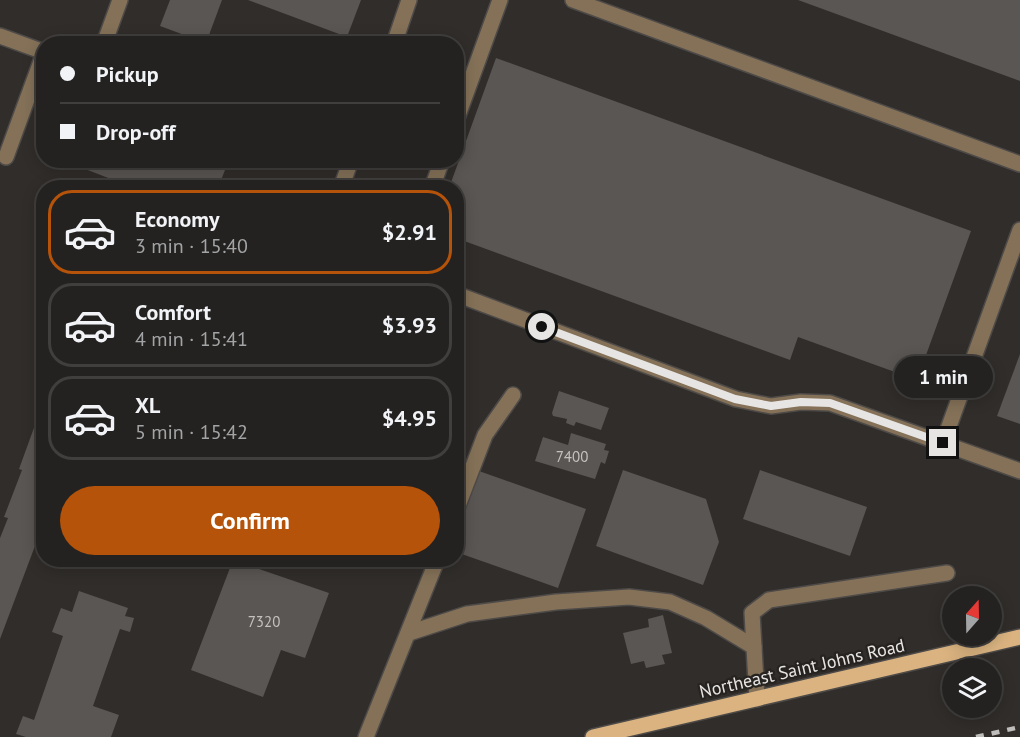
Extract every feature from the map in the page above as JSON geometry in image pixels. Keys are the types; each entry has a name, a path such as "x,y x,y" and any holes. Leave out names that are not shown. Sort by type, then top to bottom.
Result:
{"main road":[{"name":"Northeast Saint Johns Road","path":"593,737 1020,637"}],"street":[{"path":"107,36 120,0"},
{"path":"397,36 410,0"},
{"path":"464,99 500,0"},
{"path":"573,0 1020,164"},
{"path":"0,36 36,49"},
{"path":"6,157 36,74"},
{"path":"943,443 1020,231"},
{"path":"464,297 735,399 771,406 801,402 830,403 1020,471"},
{"path":"464,490 485,435 513,395"},
{"path":"366,737 434,567"},
{"path":"757,699 752,613 769,600 947,573"},
{"path":"409,633 467,614 556,602 629,597 670,602 706,618 754,647"}],"building":[{"path":"170,0 222,0 209,36 187,36 160,26"},
{"path":"248,0 361,0 347,36"},
{"path":"798,0 1020,0 1020,81"},
{"path":"496,58 971,231 917,380 798,337 790,360 464,241 464,180 452,180 456,168 464,168 464,147"},
{"path":"83,168 220,168 225,170 221,180 113,180"},
{"path":"1020,354 1020,424 997,416"},
{"path":"559,391 609,408 601,430 576,422 574,426 566,423 567,419 553,416"},
{"path":"36,422 36,543 0,639 0,538 8,518 4,517 22,470 19,469"},
{"path":"571,433 606,444 604,450 609,451 605,464 601,462 595,479 535,461 543,437 568,445"},
{"path":"623,470 706,499 719,542 703,585 596,546"},
{"path":"760,470 867,507 850,556 743,519"},
{"path":"479,471 586,509 558,588 464,555 464,512"},
{"path":"230,567 253,567 329,593 305,658 281,650 263,697 191,670"},
{"path":"79,591 128,608 125,616 134,618 130,632 120,629 93,706 119,715 111,737 26,737 16,734 23,716 34,720 63,636 52,632 61,608 72,612"},
{"path":"663,615 672,653 662,655 665,664 646,668 644,661 631,664 623,633 649,627 648,619"}],"railway":[{"path":"976,737 1020,727"}],"route":[{"path":"542,327 735,399 771,406 801,402 830,403 943,443"}]}
